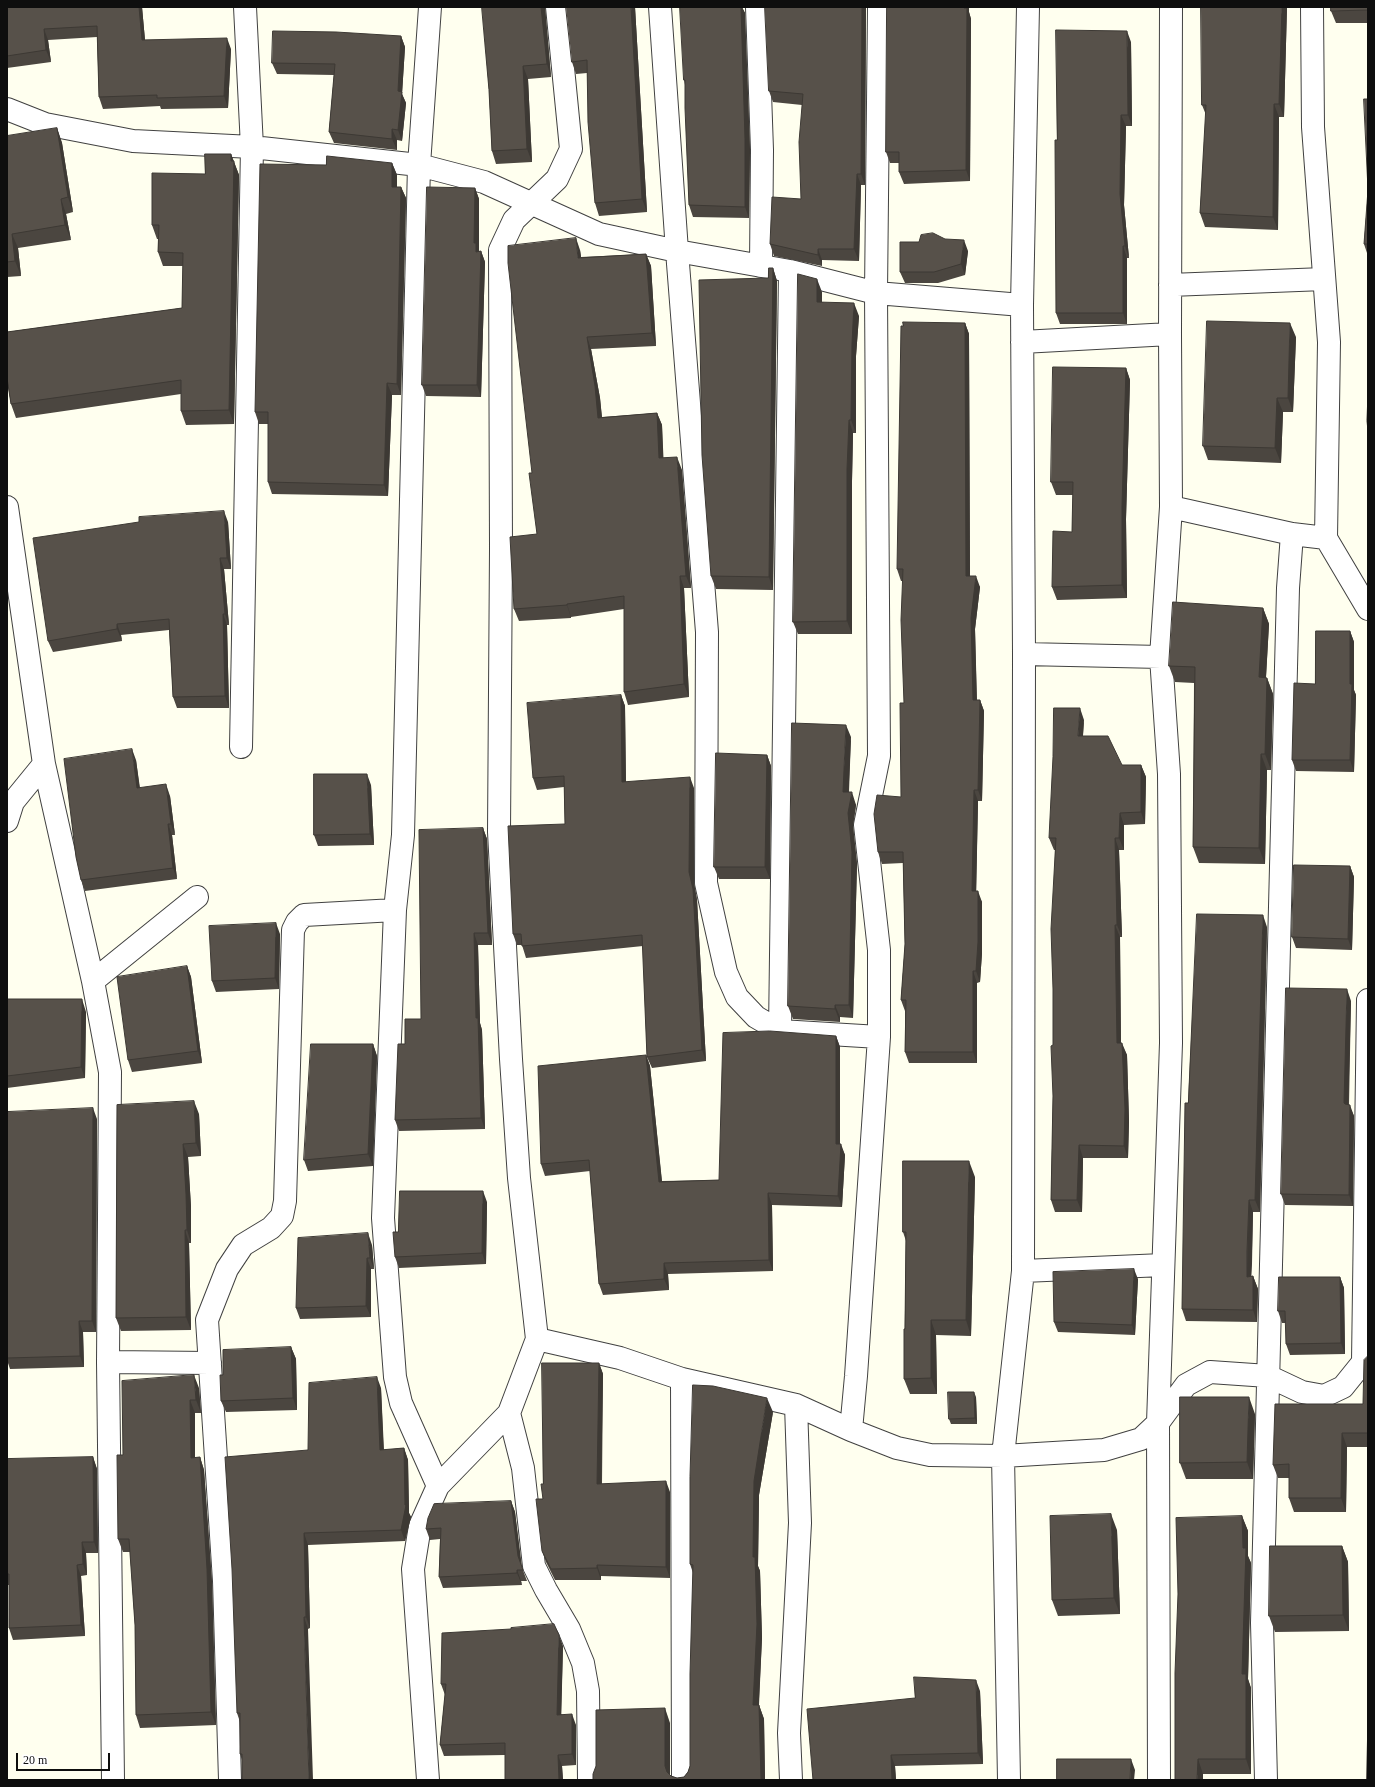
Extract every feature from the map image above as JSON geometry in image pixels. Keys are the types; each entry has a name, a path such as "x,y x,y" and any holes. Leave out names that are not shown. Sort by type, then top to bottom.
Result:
{"street":[{"path":"241,747 252,147 245,7"},
{"path":"430,7 419,165 403,835 395,910 383,1218 395,1377 401,1403 438,1486"},
{"path":"428,1780 413,1569 420,1526 438,1486 509,1413 537,1339 515,1122 499,832 500,250 514,220 530,203 557,179 571,149 557,7"},
{"path":"660,7 676,251 707,632 706,883 726,972 737,997 756,1017 780,1031 879,1037"},
{"path":"757,7 762,150 761,266"},
{"path":"851,1430 857,1368 879,1037 879,950 865,825 879,756 876,293 879,7"},
{"path":"1009,1780 1003,1456 1023,1271 1024,654 1022,305 1028,7"},
{"path":"1159,1780 1158,1423 1171,1043 1169,774 1162,657 1171,507 1171,7"},
{"path":"1312,7 1313,127 1329,342 1326,538 1368,609"},
{"path":"7,109 45,124 133,141 252,147 419,165 484,182 599,234 676,251 790,271 876,293 1022,305"},
{"path":"780,1031 790,271"},
{"path":"1170,285 1324,279"},
{"path":"1022,342 1170,334"},
{"path":"7,507 44,764 93,981 110,1072 108,1362 113,1780"},
{"path":"1171,507 1292,534 1326,538"},
{"path":"1266,1780 1262,1623 1288,588 1292,534"},
{"path":"1024,654 1162,657"},
{"path":"7,821 13,802 44,764"},
{"path":"93,981 197,897"},
{"path":"230,1780 224,1581 207,1320 227,1268 243,1245 271,1228 282,1216 285,1201 293,930 297,922 304,915 395,910"},
{"path":"537,1339 620,1358 682,1379 796,1405 851,1430 897,1448 930,1455 1003,1456 1104,1450 1141,1439 1158,1423 1186,1385 1210,1372 1268,1376 1302,1392 1324,1396 1343,1387 1366,1358 1368,1000"},
{"path":"1023,1271 1163,1265"},
{"path":"108,1362 210,1364"},
{"path":"682,1379 683,1780"},
{"path":"791,1780 788,1733 800,1523 796,1405"},
{"path":"509,1413 523,1468 534,1566 569,1629 583,1663 588,1691 589,1780"}],"building":[{"path":"7,7 139,7 142,40 227,38 224,96 157,98 157,95 99,97 97,26 44,29 46,50 7,56"},
{"path":"482,7 541,7 547,64 523,66 527,149 492,151 489,90"},
{"path":"566,7 631,7 642,199 595,203 588,122 587,60 572,62"},
{"path":"680,7 741,7 745,139 745,207 689,205 685,80"},
{"path":"765,7 862,7 861,174 857,174 854,249 818,249 818,255 770,244 772,197 801,199 799,142 803,94 769,91"},
{"path":"887,7 967,8 966,170 899,172 899,152 886,152"},
{"path":"1201,7 1282,7 1279,104 1274,104 1273,217 1200,213 1206,105 1202,105"},
{"path":"1331,7 1368,7 1368,10 1331,11"},
{"path":"1056,30 1127,31 1128,115 1121,115 1120,194 1125,246 1123,246 1123,313 1056,313"},
{"path":"273,31 336,32 401,36 398,91 402,92 398,130 392,129 392,139 329,132 335,64 272,63"},
{"path":"1364,99 1368,99 1368,190"},
{"path":"57,128 68,197 61,199 65,225 12,234 15,261 7,262 7,136"},
{"path":"205,154 231,154 231,161 234,161 229,410 181,411 181,380 11,404 7,378 7,332 182,308 183,253 158,252 159,225 152,225 152,173 205,174"},
{"path":"327,156 392,163 392,187 401,187 397,384 387,383 384,485 268,482 268,412 255,412 260,164 326,165"},
{"path":"427,187 475,188 474,243 476,243 476,252 481,251 477,385 422,385"},
{"path":"1368,190 1368,244 1364,244"},
{"path":"933,233 945,239 964,240 961,264 934,272 900,272 900,242 919,242 921,235"},
{"path":"576,238 578,258 646,254 652,333 587,337 595,386 598,418 657,413 659,458 677,457 686,576 680,576 684,684 624,692 624,596 567,605 514,609 510,537 537,534 529,473 532,473 508,263 508,246"},
{"path":"769,268 773,268 769,577 711,576 702,455 699,280 768,278"},
{"path":"798,274 817,279 817,302 854,303 851,420 849,420 847,469 847,621 793,622"},
{"path":"1207,321 1290,323 1288,398 1277,398 1275,448 1203,446"},
{"path":"903,322 965,323 966,576 976,576 971,618 973,700 980,700 978,790 974,790 972,891 978,891 978,942 976,971 973,971 973,1052 905,1052 906,1000 901,1000 905,944 903,852 878,852 874,814 877,795 901,797 900,703 904,703 901,620 903,569 897,569 901,326 903,326"},
{"path":"1053,367 1126,368 1122,506 1122,585 1052,587 1053,531 1072,532 1073,482 1051,482"},
{"path":"1368,394 1368,431 1367,421"},
{"path":"224,511 227,558 220,558 225,614 223,614 225,696 173,697 169,619 117,624 117,629 48,641 33,538 139,522 139,517"},
{"path":"1173,602 1263,608 1259,677 1267,678 1265,754 1261,754 1259,848 1193,847 1195,667 1169,666"},
{"path":"1316,631 1350,631 1350,684 1352,684 1350,760 1292,760 1294,683 1315,684"},
{"path":"621,695 622,782 690,777 689,872 693,889 702,1050 647,1057 642,935 522,946 521,934 513,934 508,826 565,824 564,776 533,778 527,703"},
{"path":"1054,708 1080,708 1078,736 1108,736 1122,765 1141,765 1141,812 1120,813 1119,838 1115,838 1117,1043 1122,1043 1125,1109 1124,1146 1079,1145 1077,1200 1051,1200 1053,1096 1051,1046 1053,1045 1053,989 1051,929 1056,838 1049,838"},
{"path":"792,723 846,725 843,792 852,792 848,813 852,852 849,1005 835,1005 835,1009 788,1006"},
{"path":"132,749 137,788 166,784 171,824 168,824 173,868 81,880 76,857 64,759"},
{"path":"716,753 767,755 765,867 714,867"},
{"path":"314,774 367,774 370,834 314,835"},
{"path":"483,828 488,933 474,933 476,1018 478,1018 481,1118 395,1120 398,1044 405,1044 405,1019 421,1019 419,830"},
{"path":"1294,865 1350,866 1348,939 1292,937"},
{"path":"1197,914 1263,915 1255,1200 1249,1200 1247,1251 1247,1277 1253,1276 1253,1310 1182,1309 1185,1103 1188,1103"},
{"path":"276,923 275,978 212,981 209,926"},
{"path":"187,966 198,1051 128,1060 117,977"},
{"path":"1286,988 1347,989 1344,1103 1350,1105 1349,1195 1281,1194"},
{"path":"7,999 82,999 81,1067 7,1076"},
{"path":"770,1031 836,1036 836,1144 841,1144 838,1196 768,1193 769,1260 664,1263 664,1279 599,1284 589,1160 541,1164 538,1066 646,1055 659,1182 719,1180 723,1033"},
{"path":"311,1044 373,1044 368,1154 304,1160"},
{"path":"194,1101 196,1143 183,1144 187,1230 185,1230 186,1317 116,1318 117,1105"},
{"path":"93,1108 92,1321 79,1321 80,1356 7,1358 7,1112"},
{"path":"903,1161 969,1161 966,1320 931,1320 931,1378 904,1379 906,1232 903,1232"},
{"path":"400,1191 483,1191 482,1253 395,1257 393,1232 398,1232"},
{"path":"368,1233 370,1258 367,1258 366,1306 296,1308 298,1238"},
{"path":"1134,1269 1132,1325 1054,1322 1053,1272"},
{"path":"1279,1277 1340,1277 1341,1343 1286,1344 1285,1311 1278,1311"},
{"path":"291,1347 293,1398 221,1401 220,1375 223,1375 223,1350"},
{"path":"1368,1356 1368,1433 1342,1433 1341,1498 1289,1498 1289,1464 1273,1465 1275,1404 1363,1404 1364,1360"},
{"path":"542,1363 599,1363 597,1484 666,1481 666,1567 597,1565 597,1568 551,1569 542,1551 536,1499 543,1499 541,1484 543,1484"},
{"path":"194,1375 196,1400 190,1400 191,1458 200,1457 207,1569 211,1712 136,1715 135,1625 129,1539 118,1539 117,1455 123,1455 122,1381"},
{"path":"377,1377 380,1450 404,1448 406,1505 401,1530 304,1533 306,1617 304,1617 309,1780 242,1780 242,1754 240,1754 240,1713 237,1713 232,1569 225,1457 308,1450 309,1383"},
{"path":"693,1385 713,1386 767,1398 754,1481 753,1557 755,1557 757,1624 753,1705 759,1705 761,1780 593,1780 593,1774 596,1766 596,1710 665,1708 665,1766 667,1772 671,1776 677,1778 684,1777 690,1766 690,1674 693,1565 690,1564 690,1477"},
{"path":"948,1392 974,1392 975,1418 949,1419"},
{"path":"1180,1397 1249,1397 1247,1462 1180,1463"},
{"path":"93,1457 94,1542 82,1542 83,1564 77,1565 81,1625 9,1628 9,1574 7,1574 7,1459"},
{"path":"511,1501 518,1556 523,1570 517,1570 517,1573 439,1577 441,1528 426,1529 428,1518 434,1504"},
{"path":"1111,1514 1114,1598 1052,1600 1050,1516"},
{"path":"1242,1516 1243,1548 1246,1548 1242,1674 1246,1674 1246,1759 1198,1759 1197,1780 1175,1780 1175,1673 1178,1594 1176,1518"},
{"path":"1270,1546 1342,1546 1343,1615 1269,1616"},
{"path":"554,1624 559,1635 557,1715 572,1714 572,1754 558,1755 559,1780 505,1780 505,1743 440,1745 446,1684 441,1684 442,1633 511,1629"},
{"path":"914,1677 976,1680 978,1753 891,1755 892,1780 813,1780 807,1709 915,1698"},
{"path":"1368,1718 1368,1780 1367,1780"},
{"path":"1057,1759 1131,1759 1130,1780 1057,1780"}]}
